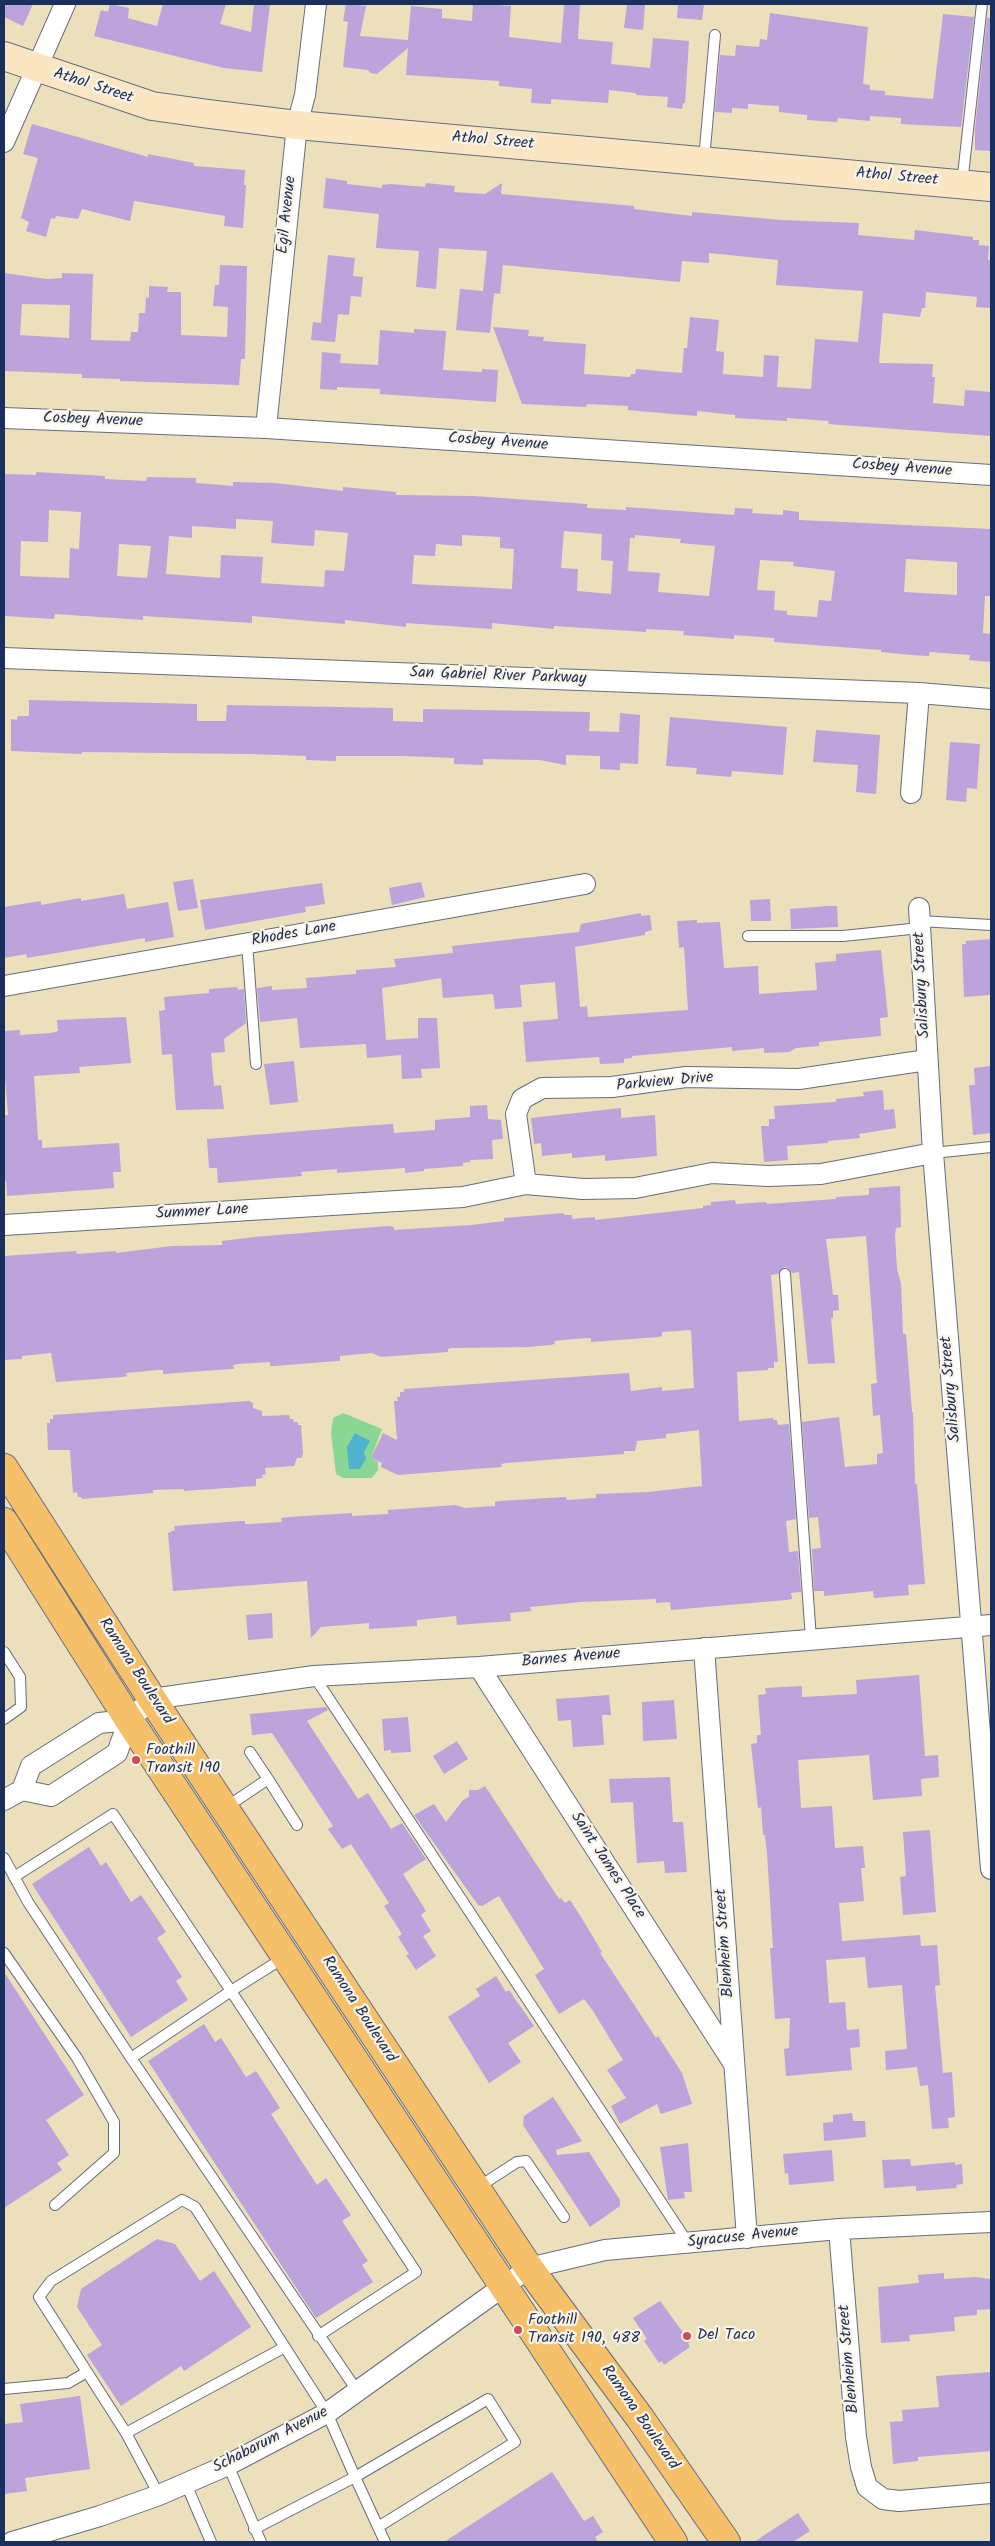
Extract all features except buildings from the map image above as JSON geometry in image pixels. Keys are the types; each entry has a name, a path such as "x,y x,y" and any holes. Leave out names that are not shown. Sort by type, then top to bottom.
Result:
{"main road":[{"name":"Ramona Boulevard","path":"4,1468 152,1699 528,2268 634,2410 726,2542"},
{"name":"Ramona Boulevard","path":"4,1522 129,1720 673,2542"}],"street":[{"path":"4,142 65,4"},
{"name":"Egil Avenue","path":"266,428 297,125 304,95 316,4"},
{"name":"Athol Street","path":"4,56 37,69 152,106 297,125 991,187"},
{"name":"Cosbey Avenue","path":"4,418 266,428 991,475"},
{"name":"San Gabriel River Parkway","path":"4,658 919,693 991,699"},
{"path":"911,793 919,693"},
{"name":"Rhodes Lane","path":"4,986 585,884"},
{"name":"Salisbury Street","path":"919,919 932,1153 982,1626 991,1869"},
{"name":"Parkview Drive","path":"526,1184 516,1114 522,1099 542,1088 612,1087 686,1078 799,1079 927,1060"},
{"path":"526,1184 583,1189 635,1188 712,1174 768,1176 821,1174 932,1153"},
{"name":"Summer Lane","path":"4,1225 463,1197 526,1184"},
{"name":"Barnes Avenue","path":"152,1699 314,1676 479,1667 982,1626"},
{"name":"Blenheim Street","path":"704,1648 747,2238"},
{"name":"Saint James Place","path":"479,1667 735,2065"},
{"path":"22,1790 51,1796 117,1753 129,1720 152,1699"},
{"path":"4,1800 22,1790 31,1766 99,1723 129,1720"},
{"name":"Syracuse Avenue","path":"504,2286 528,2268 605,2250 840,2230 991,2222"},
{"name":"Blenheim Street","path":"840,2230 856,2437 861,2467 867,2487 883,2499 899,2501 991,2493"},
{"name":"Schabarum Avenue","path":"12,2542 49,2537 159,2495 228,2465 327,2413 504,2286"}],"lane":[{"path":"962,184 982,4"},
{"path":"704,161 715,35"},
{"path":"748,936 843,936 919,919 991,925"},
{"path":"247,943 256,1064"},
{"path":"932,1153 991,1147"},
{"path":"785,1274 811,1639"},
{"path":"4,1652 20,1677 21,1707 4,1719"},
{"path":"314,1676 688,2244"},
{"path":"250,1752 297,1825"},
{"path":"224,1808 268,1779"},
{"path":"14,1877 113,1814 231,1991 416,2272 318,2336"},
{"path":"4,1858 28,1902 131,2058 318,2336 358,2392"},
{"path":"4,1953 77,2058 114,2122 114,2153 55,2205"},
{"path":"131,2058 286,1956"},
{"path":"476,2189 517,2162 526,2162 564,2217"},
{"path":"159,2495 126,2433 39,2297 51,2281 182,2200 195,2208 327,2413 385,2542"},
{"path":"126,2433 285,2347"},
{"path":"4,2389 68,2383 87,2372"},
{"path":"254,2529 355,2477 488,2399 515,2442 378,2527"},
{"path":"228,2465 261,2542"},
{"path":"186,2484 211,2542"}],"green space":[{"path":"343,1413 382,1429 371,1458 378,1462 378,1470 372,1478 343,1478 336,1474 331,1433 333,1418"}],"water":[{"path":"355,1433 370,1441 364,1452 366,1459 360,1469 349,1469 347,1447"}],"place":[{"name":"Foothill Transit 190","path":"136,1760"},
{"name":"Foothill Transit 190, 488","path":"518,2330"},
{"name":"Del Taco","path":"687,2336"}]}
